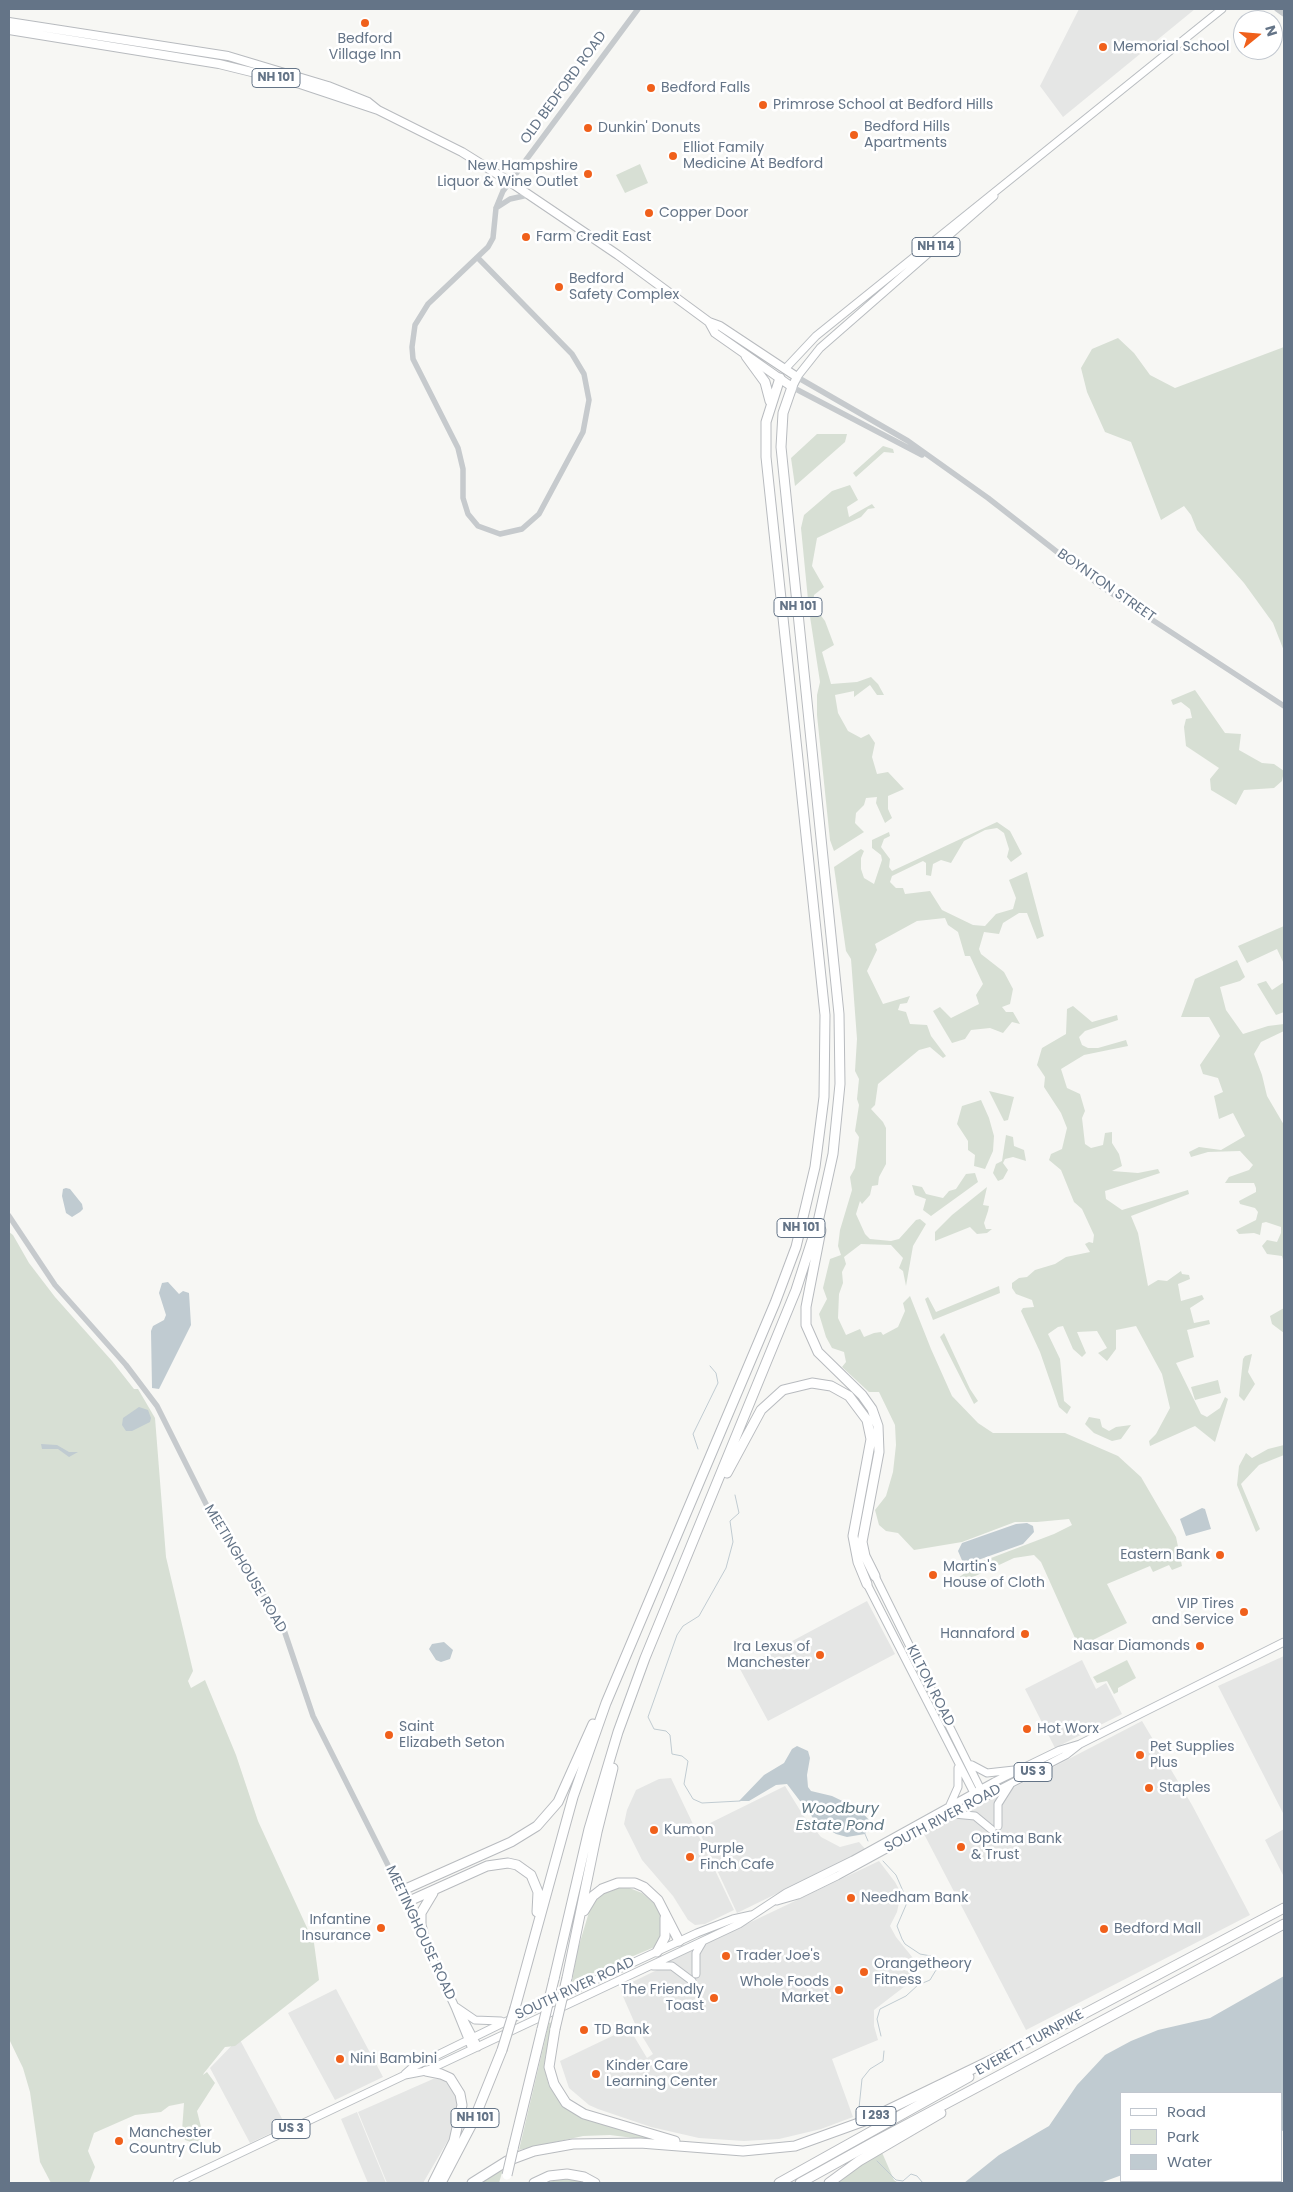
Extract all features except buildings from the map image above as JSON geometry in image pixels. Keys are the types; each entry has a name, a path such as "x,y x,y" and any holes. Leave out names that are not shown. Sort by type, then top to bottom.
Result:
{"highway":[{"name":"NH 101","path":"9,22 228,56 328,86 368,102 378,110"},
{"name":"NH 101","path":"9,30 219,64 285,80 378,110 455,148 510,182 618,255 709,322 720,326 797,377 783,413 781,447 839,1014 839,1093 828,1180 818,1222 796,1290 645,1658 598,1798 506,2179"},
{"name":"NH 101","path":"441,2183 474,2122 502,2050 573,1797 606,1703 785,1278 806,1210 819,1144 825,1074 825,1015 766,457 766,422 770,402 768,389 746,356 715,333 709,322"},
{"name":"BOYNTON STREET","path":"746,356 792,387"},
{"path":"770,402 785,369"},
{"path":"828,1180 822,1224 806,1306 806,1325 818,1352 862,1395 872,1410 878,1426 879,1452 862,1542 865,1556 874,1576"},
{"path":"707,1508 761,1410 775,1396 792,1386 812,1383 840,1391 862,1411 871,1439 853,1536 856,1556 867,1584"},
{"path":"645,1658 610,1777 555,2029 549,2067 554,2084 566,2103 584,2114 692,2146"},
{"path":"402,1891 511,1842 537,1826 551,1812 561,1797 592,1726 606,1703"},
{"path":"407,1902 495,1863 517,1865 531,1875 538,1892 538,1906 522,1982"},
{"path":"580,1920 588,1903 602,1889 610,1884 626,1882 644,1887 653,1894 665,1912 679,1941"},
{"path":"426,1944 421,1925 421,1914 425,1903 437,1888"},
{"name":"EVERETT TURNPIKE","path":"779,2183 1047,2033 1284,1908"},
{"path":"656,1952 665,1937 665,1912"},
{"name":"EVERETT TURNPIKE","path":"800,2183 1284,1924"},
{"name":"I 293","path":"472,2183 507,2161 550,2147 615,2142 743,2151 779,2149 811,2141 867,2120 1047,2033"},
{"name":"I 293","path":"829,2183 859,2161 1047,2050"},
{"path":"426,2071 450,2078 460,2094 462,2105 454,2141 433,2183"},
{"path":"534,2183 549,2176 566,2174 578,2175 595,2183"}],"main road":[{"name":"NH 114","path":"785,369 816,336 1222,9"},
{"name":"NH 114","path":"797,377 820,348 1039,156"},
{"name":"KILTON ROAD","path":"874,1576 985,1797"},
{"name":"KILTON ROAD","path":"867,1584 977,1801"},
{"name":"SOUTH RIVER ROAD","path":"950,1810 973,1793 1066,1748 1080,1744 1284,1642"},
{"name":"SOUTH RIVER ROAD","path":"177,2183 405,2075 426,2071 739,1924 751,1915 776,1902 786,1893 950,1810 985,1797 1066,1755 1080,1744"},
{"path":"955,1758 959,1783 950,1810 975,1816 995,1828 998,1804 1012,1783"},
{"path":"969,1762 975,1769 987,1773 1021,1769"},
{"name":"MEETINGHOUSE ROAD","path":"402,1891 475,2048"},
{"name":"SOUTH RIVER ROAD","path":"405,2075 413,2067 470,2038 679,1941 728,1921 751,1915"},
{"path":"650,1966 672,1966 694,1977 696,1952 705,1940"},
{"path":"455,2007 475,2020 507,2021"}],"street":[{"name":"OLD BEDFORD ROAD","path":"496,208 500,195 638,9"},
{"path":"1277,9 1284,14"},
{"path":"478,258 572,354 584,374 589,400 583,432 539,514 522,529 500,534 478,526 468,514 463,498 463,469 458,448 415,365 412,347 414,325 428,304 478,258 493,238 496,208 510,198 528,195"},
{"name":"BOYNTON STREET","path":"797,377 889,428 988,498 1102,587 1284,706"},
{"name":"BOYNTON STREET","path":"792,387 933,460"},
{"name":"MEETINGHOUSE ROAD","path":"9,1216 55,1285 126,1365 157,1406 218,1526 267,1600 284,1630 312,1713 402,1891"}],"shaded area":[{"name":"Memorial School","path":"1079,9 1195,9 1063,117 1040,86"},
{"path":"867,1601 895,1654 768,1721 740,1669"},
{"path":"1284,1656 1284,1815 1218,1686"},
{"path":"1082,1660 1096,1689 1106,1683 1122,1714 1055,1748 1025,1689"},
{"name":"Bedford Mall","path":"1142,1721 1192,1805 1250,1915 1026,2030 924,1834"},
{"path":"671,1778 734,1910 705,1924 695,1925 688,1920 673,1896 642,1860 624,1824 627,1810 636,1790 659,1779"},
{"path":"785,1786 803,1815 821,1837 840,1847 859,1842 866,1850 737,1913 698,1829"},
{"path":"1284,1829 1284,1875 1283,1875 1265,1840"},
{"path":"879,1861 901,1893 897,1912 890,1926 896,1937 917,1963 917,1973 913,1980 874,2010 874,2026 878,2040 832,2059 853,2117 821,2129 779,2139 744,2141 699,2138 651,2127 598,2109 589,2105 569,2088 560,2061 629,2028 647,2058 653,2054 636,2026 621,1992 622,1987 657,1970 669,1961"},
{"path":"336,1989 383,2077 335,2100 288,2013"},
{"path":"239,2038 286,2126 250,2143 210,2068"},
{"path":"433,2079 442,2079 450,2084 457,2095 460,2107 457,2125 423,2183 387,2183 358,2112"},
{"path":"357,2112 386,2183 368,2183 341,2119"}],"green space":[{"path":"640,164 648,183 625,193 616,175"},
{"path":"1118,338 1134,353 1150,375 1175,388 1284,347 1284,651 1273,623 1244,583 1197,530 1191,515 1184,506 1161,520 1131,442 1105,432 1087,392 1081,368 1092,349"},
{"path":"817,434 847,434 845,442 795,486 791,458"},
{"path":"883,446 893,449 894,453 884,452 856,477 853,473"},
{"path":"850,485 858,500 847,507 849,517 872,504 875,508 868,509 861,517 817,538 812,566 824,587 814,595 813,605 825,621 834,645 822,652 831,684 857,682 871,677 878,684 884,695 877,695 870,685 854,697 854,691 835,695 838,713 848,731 861,738 869,734 875,743 872,757 877,774 888,772 904,789 888,796 888,809 892,818 885,823 876,803 877,797 866,798 864,805 856,813 855,823 864,832 834,851 830,840 817,715 817,695 820,682 809,610 801,528 804,515 832,491"},
{"path":"1195,690 1225,733 1241,734 1239,750 1262,763 1274,764 1284,771 1282,781 1274,788 1244,790 1236,805 1211,790 1210,779 1219,768 1186,746 1184,727 1186,719 1192,718 1190,709 1181,702 1173,705 1171,700"},
{"path":"997,822 1010,831 1022,854 1011,862 1007,857 1009,849 1004,833 997,828 985,830 964,841 951,863 941,860 933,864 931,876 926,875 926,863 923,861 892,876 890,882 896,888 903,888 905,894 930,891 942,910 973,925 985,926 996,914 1013,909 1016,898 1009,880 1027,872 1044,936 1037,939 1027,913 1019,913 1003,923 999,934 984,932 979,949 981,954 1004,972 1013,989 1010,1004 1002,1007 1006,1012 1013,1012 1020,1024 1012,1022 1003,1033 990,1028 971,1030 965,1039 952,1043 933,1011 940,1007 951,1018 979,1004 976,995 983,984 970,956 965,956 958,932 948,925 945,918 917,921 875,944 877,950 867,971 883,1004 910,996 907,1003 900,1004 898,1010 906,1012 910,1024 927,1025 931,1036 946,1056 943,1058 930,1047 919,1050 878,1084 875,1105 871,1109 886,1128 886,1164 879,1177 878,1185 872,1186 870,1195 862,1204 860,1201 856,1214 865,1234 870,1239 891,1241 899,1239 916,1220 920,1219 926,1224 913,1246 906,1286 903,1271 899,1268 903,1258 891,1245 861,1244 844,1257 846,1264 842,1272 843,1283 839,1294 838,1318 846,1335 860,1329 864,1337 881,1332 883,1335 898,1327 905,1311 903,1303 910,1296 952,1396 978,1423 993,1433 1065,1433 1118,1456 1141,1477 1176,1537 1182,1566 1172,1570 1169,1565 1153,1572 1150,1566 1107,1584 1127,1623 1079,1647 1041,1562 1034,1555 1014,1558 954,1586 951,1583 965,1573 970,1566 1054,1534 1072,1525 1069,1519 1015,1522 962,1542 914,1550 898,1533 886,1531 879,1525 875,1510 886,1496 893,1472 896,1445 895,1425 879,1392 869,1392 842,1367 846,1362 844,1352 832,1348 826,1337 819,1314 827,1299 823,1288 830,1259 841,1255 838,1246 840,1230 852,1190 850,1177 855,1168 859,1137 855,1131 859,1105 857,1099 859,1079 855,1071 857,1039 851,959 846,951 834,867 861,849 864,851 861,858 861,869 864,878 874,884 882,860 881,855 872,848 872,840 889,832 890,836 884,839 881,847 890,859 889,867 892,871"},
{"path":"1284,926 1284,964 1277,949 1247,963 1238,946"},
{"path":"1237,960 1245,977 1240,981 1220,987 1226,1010 1243,1034 1268,1026 1284,1024 1284,1031 1261,1042 1254,1054 1267,1096 1284,1125 1284,1263 1282,1256 1267,1254 1262,1246 1267,1240 1277,1242 1281,1233 1281,1227 1266,1222 1262,1223 1260,1235 1254,1233 1239,1234 1236,1230 1256,1220 1258,1212 1255,1208 1240,1204 1239,1201 1256,1192 1256,1188 1254,1183 1225,1183 1229,1177 1249,1170 1253,1165 1240,1151 1208,1152 1191,1157 1189,1152 1199,1147 1221,1150 1245,1136 1233,1113 1219,1119 1214,1096 1223,1092 1218,1078 1203,1074 1200,1065 1220,1036 1209,1017 1181,1017 1195,979"},
{"path":"1266,981 1272,990 1284,982 1284,1012 1276,1015 1257,984"},
{"path":"1073,1006 1092,1022 1117,1015 1118,1020 1085,1031 1079,1037 1082,1045 1088,1048 1098,1048 1126,1040 1128,1046 1084,1055 1061,1069 1067,1088 1080,1094 1085,1111 1082,1118 1085,1144 1091,1148 1103,1145 1105,1133 1112,1132 1112,1143 1119,1154 1122,1166 1112,1171 1138,1173 1158,1169 1160,1173 1105,1191 1106,1199 1122,1210 1188,1190 1189,1194 1131,1216 1138,1233 1148,1286 1158,1280 1167,1281 1181,1271 1182,1274 1189,1275 1190,1279 1178,1284 1181,1301 1202,1295 1204,1299 1190,1308 1194,1323 1209,1320 1210,1324 1187,1330 1194,1357 1176,1363 1201,1414 1207,1417 1220,1408 1225,1397 1228,1399 1215,1442 1195,1426 1150,1446 1149,1441 1156,1434 1170,1408 1162,1374 1136,1326 1116,1330 1116,1349 1107,1361 1098,1353 1107,1348 1097,1331 1077,1332 1086,1353 1082,1357 1073,1349 1063,1326 1048,1334 1060,1359 1064,1401 1071,1407 1067,1414 1059,1407 1040,1352 1021,1311 1023,1308 1034,1307 1032,1300 1016,1294 1012,1288 1012,1283 1019,1278 1027,1277 1035,1270 1055,1264 1066,1257 1090,1252 1085,1244 1093,1243 1094,1235 1082,1209 1074,1202 1061,1170 1049,1160 1051,1154 1062,1149 1067,1128 1061,1113 1044,1087 1045,1077 1037,1065 1042,1048 1066,1034 1067,1009"},
{"path":"989,1091 1014,1097 1008,1120 1004,1121"},
{"path":"981,1100 994,1136 993,1151 985,1169 974,1166 975,1155 968,1150 968,1141 957,1124 962,1106"},
{"path":"1006,1135 1013,1137 1014,1146 1024,1150 1026,1161 1013,1157 1005,1159 1003,1163 1008,1170 1003,1179 998,1181 993,1173 996,1164 1002,1161"},
{"path":"975,1173 978,1182 931,1216 923,1210 926,1199 915,1195 912,1185 922,1187 926,1194 943,1198 949,1191 956,1189 966,1174"},
{"path":"987,1187 983,1205 989,1206 984,1223 986,1229 992,1229 987,1233 977,1234 970,1227 935,1241 935,1232 952,1215"},
{"name":"Manchester Country Club","path":"9,1232 13,1235 29,1263 55,1297 112,1361 134,1389 138,1389 155,1418 166,1557 193,1671 188,1681 191,1688 205,1680 236,1755 258,1821 314,1943 319,1980 235,2046 225,2047 204,2073 203,2075 207,2072 215,2083 197,2111 201,2127 200,2145 185,2140 182,2131 184,2103 169,2106 161,2112 135,2115 94,2133 88,2151 95,2167 89,2183 51,2183 40,2162 30,2092 23,2068 9,2039"},
{"path":"999,1286 1000,1293 933,1320 925,1299 928,1297 936,1312"},
{"path":"1284,1308 1284,1333 1272,1324 1270,1316"},
{"path":"944,1333 970,1389 978,1401 974,1404 940,1337"},
{"path":"1252,1354 1248,1372 1255,1384 1244,1401 1239,1396 1243,1359 1245,1356"},
{"path":"1218,1380 1221,1393 1195,1400 1191,1387"},
{"path":"1089,1417 1100,1419 1102,1427 1109,1431 1116,1427 1131,1425 1121,1439 1112,1441 1094,1433 1085,1424"},
{"path":"1284,1445 1284,1455 1259,1465 1241,1484 1260,1529 1256,1532 1237,1485 1239,1466 1246,1453 1252,1458 1268,1449"},
{"path":"1127,1660 1136,1678 1118,1688 1118,1692 1114,1694 1107,1681 1097,1683 1093,1677"},
{"path":"627,1887 642,1893 655,1904 661,1915 662,1937 657,1946 572,1982 577,1952 589,1912 600,1894 617,1888"},
{"path":"553,2022 545,2058 546,2075 549,2086 564,2106 657,2141 610,2135 583,2136 519,2150 549,2023"},
{"path":"880,2148 894,2180 898,2183 830,2183"},
{"path":"503,2169 499,2183 479,2183"},
{"path":"572,2178 585,2183 544,2183 557,2180"}],"water":[{"path":"63,1189 70,1189 82,1204 83,1209 72,1217 66,1213 62,1196"},
{"path":"168,1282 179,1294 183,1291 189,1293 191,1325 159,1389 152,1388 151,1331 153,1326 164,1320 166,1315 159,1293 162,1283"},
{"path":"139,1407 148,1410 151,1418 150,1422 132,1431 126,1431 122,1425 123,1418"},
{"path":"41,1444 57,1445 69,1452 78,1452 69,1457 58,1449 42,1449"},
{"path":"1202,1508 1205,1509 1211,1529 1186,1536 1180,1519"},
{"path":"1027,1523 1033,1526 1034,1532 1023,1544 964,1565 958,1551 962,1543 1016,1524"},
{"path":"444,1642 453,1650 450,1659 441,1662 436,1660 429,1649 432,1644"},
{"name":"Woodbury Estate Pond","path":"797,1746 808,1751 810,1758 807,1775 808,1787 811,1791 832,1796 859,1809 869,1820 870,1827 865,1834 847,1837 836,1834 816,1822 787,1784 776,1785 749,1801 739,1801 764,1775 784,1763 792,1749"},
{"path":"1284,1976 1284,2130 1283,2092 1120,2092 1120,2176 1100,2183 964,2183 999,2155 1049,2126 1077,2085 1105,2055 1131,2041 1158,2030 1210,2018"}],"waterway":[{"path":"698,1449 693,1434 718,1383 716,1373 710,1366"},
{"path":"735,1495 739,1513 730,1521 733,1542 726,1568 699,1616 683,1626 677,1635 648,1717 654,1729 666,1731 670,1735 672,1754 682,1756 688,1761 684,1784 693,1799 702,1803 740,1801"},
{"path":"865,1834 868,1841"},
{"path":"881,2036 877,2019 880,2009 906,1996 918,1985 930,1980 939,1965 931,1956 920,1954 905,1944 902,1939 897,1926 906,1905 906,1898 896,1875 883,1861"},
{"path":"859,2108 862,2079 870,2069 883,2061 884,2051"},
{"path":"877,2161 896,2180 903,2181 911,2174 917,2176 923,2183"}],"place":[{"name":"Bedford Village Inn","path":"365,23"},
{"name":"Memorial School","path":"1103,47"},
{"name":"Bedford Falls","path":"651,88"},
{"name":"Primrose School at Bedford Hills","path":"763,105"},
{"name":"Dunkin' Donuts","path":"588,128"},
{"name":"Bedford Hills Apartments","path":"854,135"},
{"name":"Elliot Family Medicine At Bedford","path":"673,156"},
{"name":"New Hampshire Liquor & Wine Outlet","path":"588,174"},
{"name":"Copper Door","path":"649,213"},
{"name":"Farm Credit East","path":"526,237"},
{"name":"Bedford Safety Complex","path":"559,287"},
{"name":"Eastern Bank","path":"1220,1555"},
{"name":"Martin's House of Cloth","path":"933,1575"},
{"name":"VIP Tires and Service","path":"1244,1612"},
{"name":"Hannaford","path":"1025,1634"},
{"name":"Nasar Diamonds","path":"1200,1646"},
{"name":"Ira Lexus of Manchester","path":"820,1655"},
{"name":"Hot Worx","path":"1027,1729"},
{"name":"Saint Elizabeth Seton","path":"389,1735"},
{"name":"Pet Supplies Plus","path":"1140,1755"},
{"name":"Staples","path":"1149,1788"},
{"name":"Kumon","path":"654,1830"},
{"name":"Optima Bank & Trust","path":"961,1847"},
{"name":"Purple Finch Cafe","path":"690,1857"},
{"name":"Needham Bank","path":"851,1898"},
{"name":"Infantine Insurance","path":"381,1928"},
{"name":"Bedford Mall","path":"1104,1929"},
{"name":"Trader Joe's","path":"726,1956"},
{"name":"Orangetheory Fitness","path":"864,1972"},
{"name":"Whole Foods Market","path":"839,1990"},
{"name":"The Friendly Toast","path":"714,1998"},
{"name":"TD Bank","path":"584,2030"},
{"name":"Nini Bambini","path":"340,2059"},
{"name":"Kinder Care Learning Center","path":"596,2074"},
{"name":"Manchester Country Club","path":"119,2141"}]}
